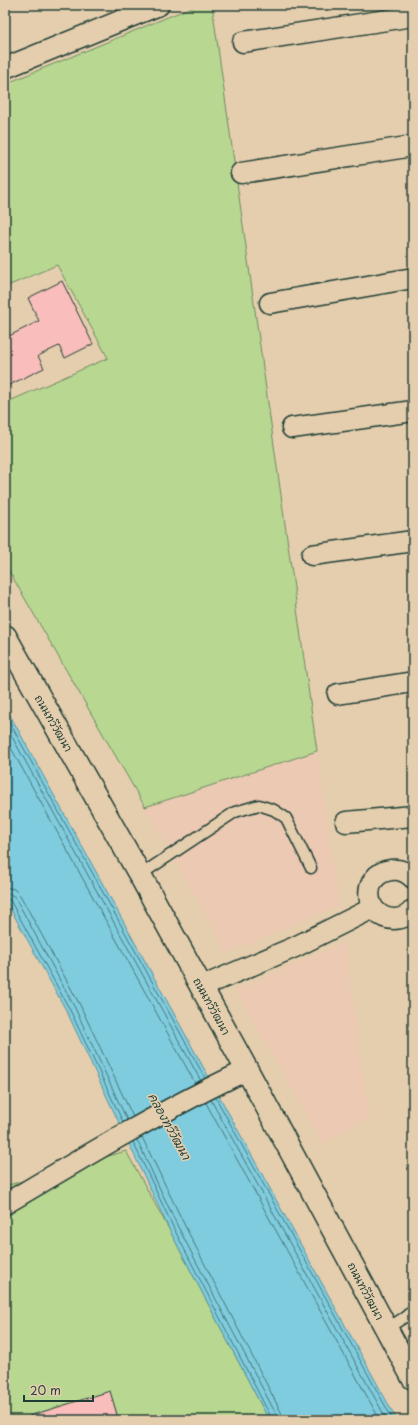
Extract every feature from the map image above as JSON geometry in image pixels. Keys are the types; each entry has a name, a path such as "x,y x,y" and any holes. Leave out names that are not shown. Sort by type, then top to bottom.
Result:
{"main road":[{"name":"ถนนทวีวัฒนา","path":"8,647 140,875 413,1378"}],"street":[{"path":"5,68 159,5"},
{"path":"243,42 413,16"},
{"path":"241,174 413,146"},
{"path":"270,303 413,278"},
{"path":"292,428 413,410"},
{"path":"312,555 413,541"},
{"path":"338,694 413,682"},
{"path":"346,822 413,816"},
{"path":"410,871 386,871 375,878 369,890 369,896 373,908 381,916 392,919 402,918 413,910"},
{"path":"201,986 295,947 373,908"},
{"path":"5,1204 114,1139 247,1070"}],"lane":[{"path":"140,875 234,812 259,805 274,810 286,818 311,868"},
{"path":"386,1329 413,1310"}],"shaded area":[{"path":"317,751 339,906 227,953 145,807"},
{"path":"345,942 369,1117 323,1144 236,990"}],"green space":[{"path":"197,5 212,5 317,751 145,807 5,564 5,403 108,358 57,265 5,287 5,84"},
{"path":"126,1151 170,1231 269,1420 5,1420 5,1186"}],"water":[{"name":"คลองทวีวัฒนา","path":"5,706 397,1420 269,1420 170,1231 67,1012 5,899"}],"building":[{"path":"62,281 93,344 65,358 59,346 38,356 44,368 5,387 5,338 39,321 28,298"},
{"path":"110,1391 118,1418 123,1417 128,1420 31,1420 29,1416"}]}
